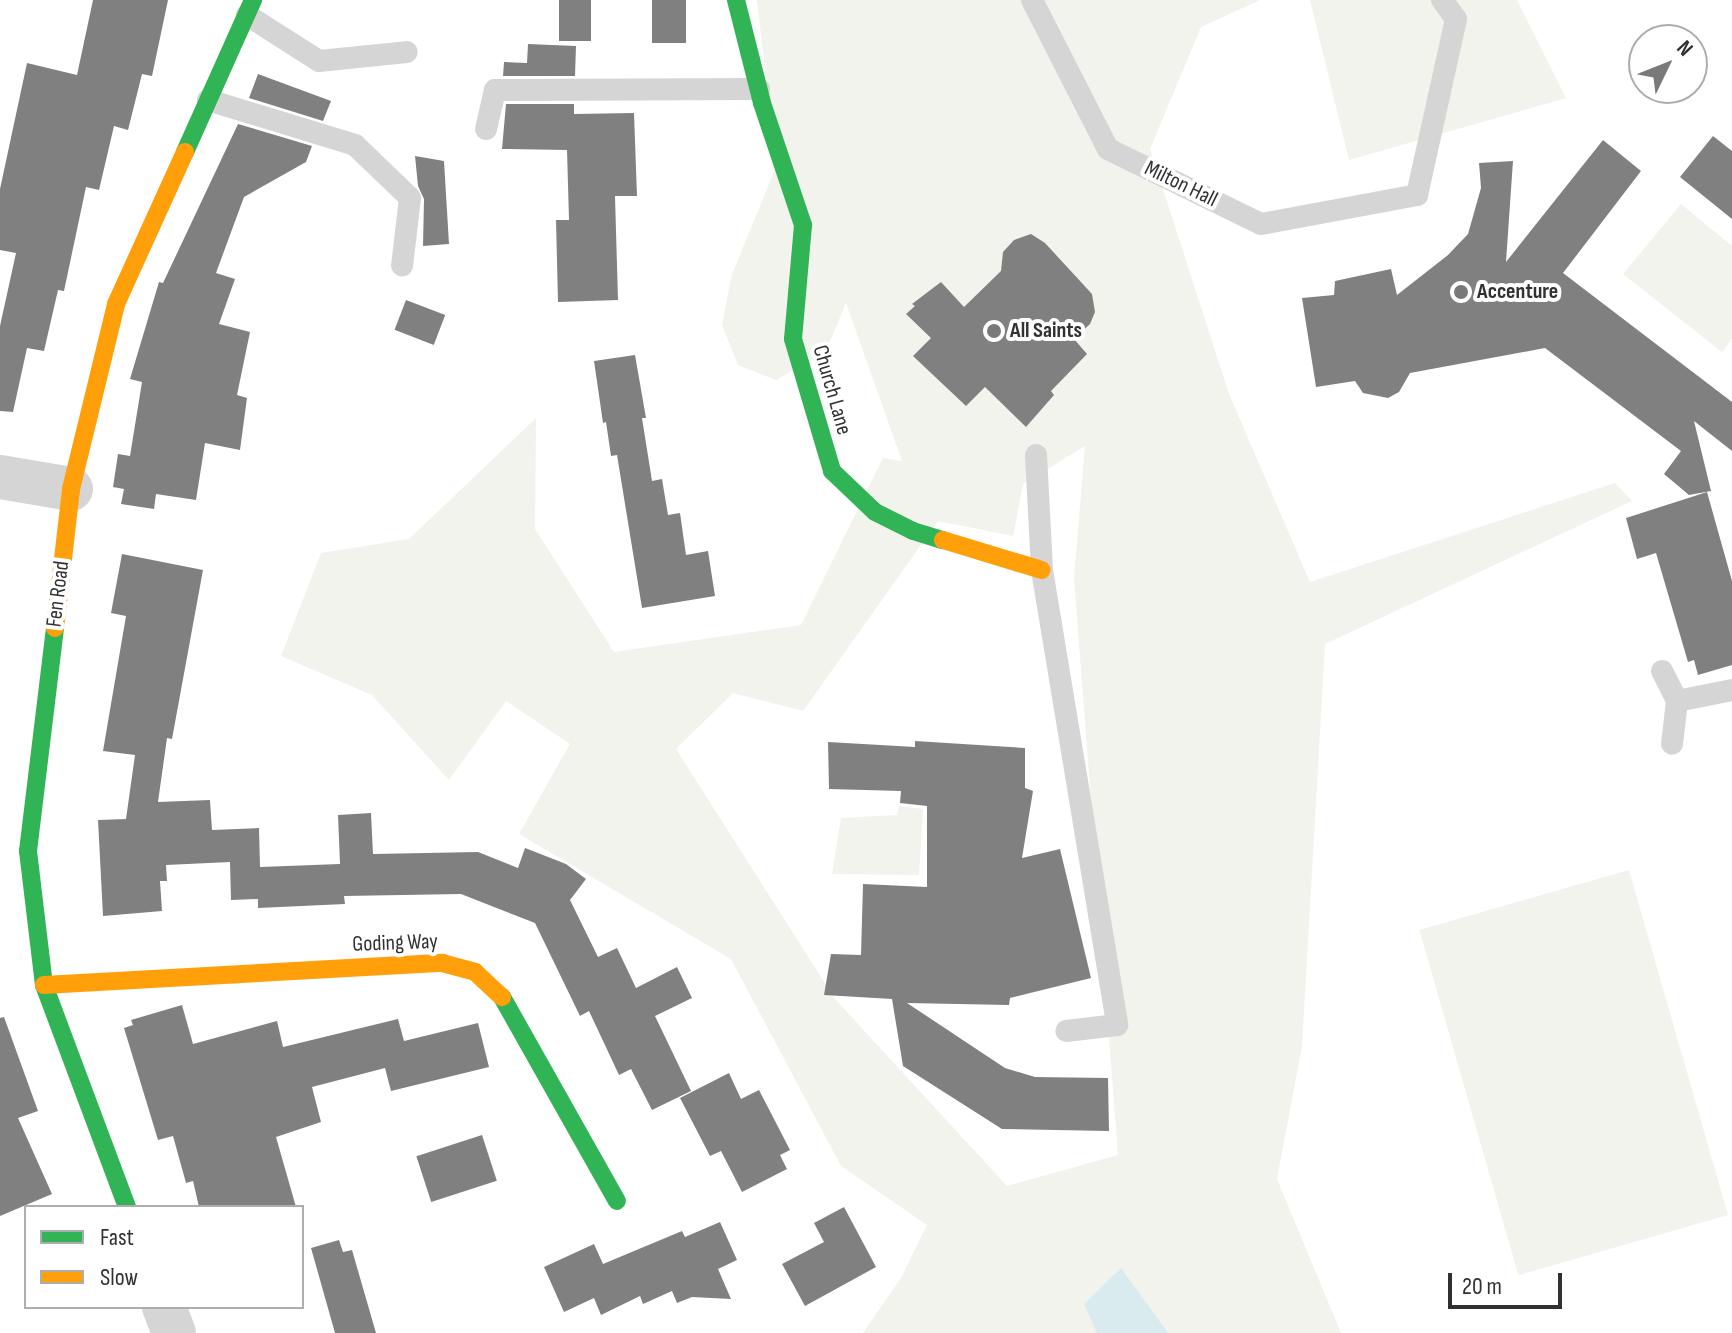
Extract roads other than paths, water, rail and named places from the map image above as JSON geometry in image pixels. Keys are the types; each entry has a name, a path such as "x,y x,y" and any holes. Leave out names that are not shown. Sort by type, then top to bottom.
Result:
{"street":[{"name":"Church Lane","path":"736,0 759,89 803,225 793,339 817,429 832,471 875,512 913,531 1042,570"},
{"name":"Fen Road","path":"126,1205 44,985 28,851 71,489 116,304 250,7"},
{"path":"0,477 71,489"},
{"name":"Goding Way","path":"44,985 442,963 475,972 508,1002 617,1201"},
{"path":"165,1309 174,1333"}],"lane":[{"name":"Milton Hall","path":"1032,0 1108,149 1261,224 1417,195 1456,19 1442,0"},
{"path":"250,7 319,61 407,52"},
{"path":"486,129 495,90 759,89"},
{"path":"208,100 355,145 410,198 402,266"},
{"path":"1036,455 1042,570 1117,1025 1066,1031"},
{"path":"1662,671 1677,701 1672,744"},
{"path":"1677,701 1732,690"}],"place":[{"name":"Accenture","path":"1461,292"},
{"name":"All Saints","path":"994,331"}]}
